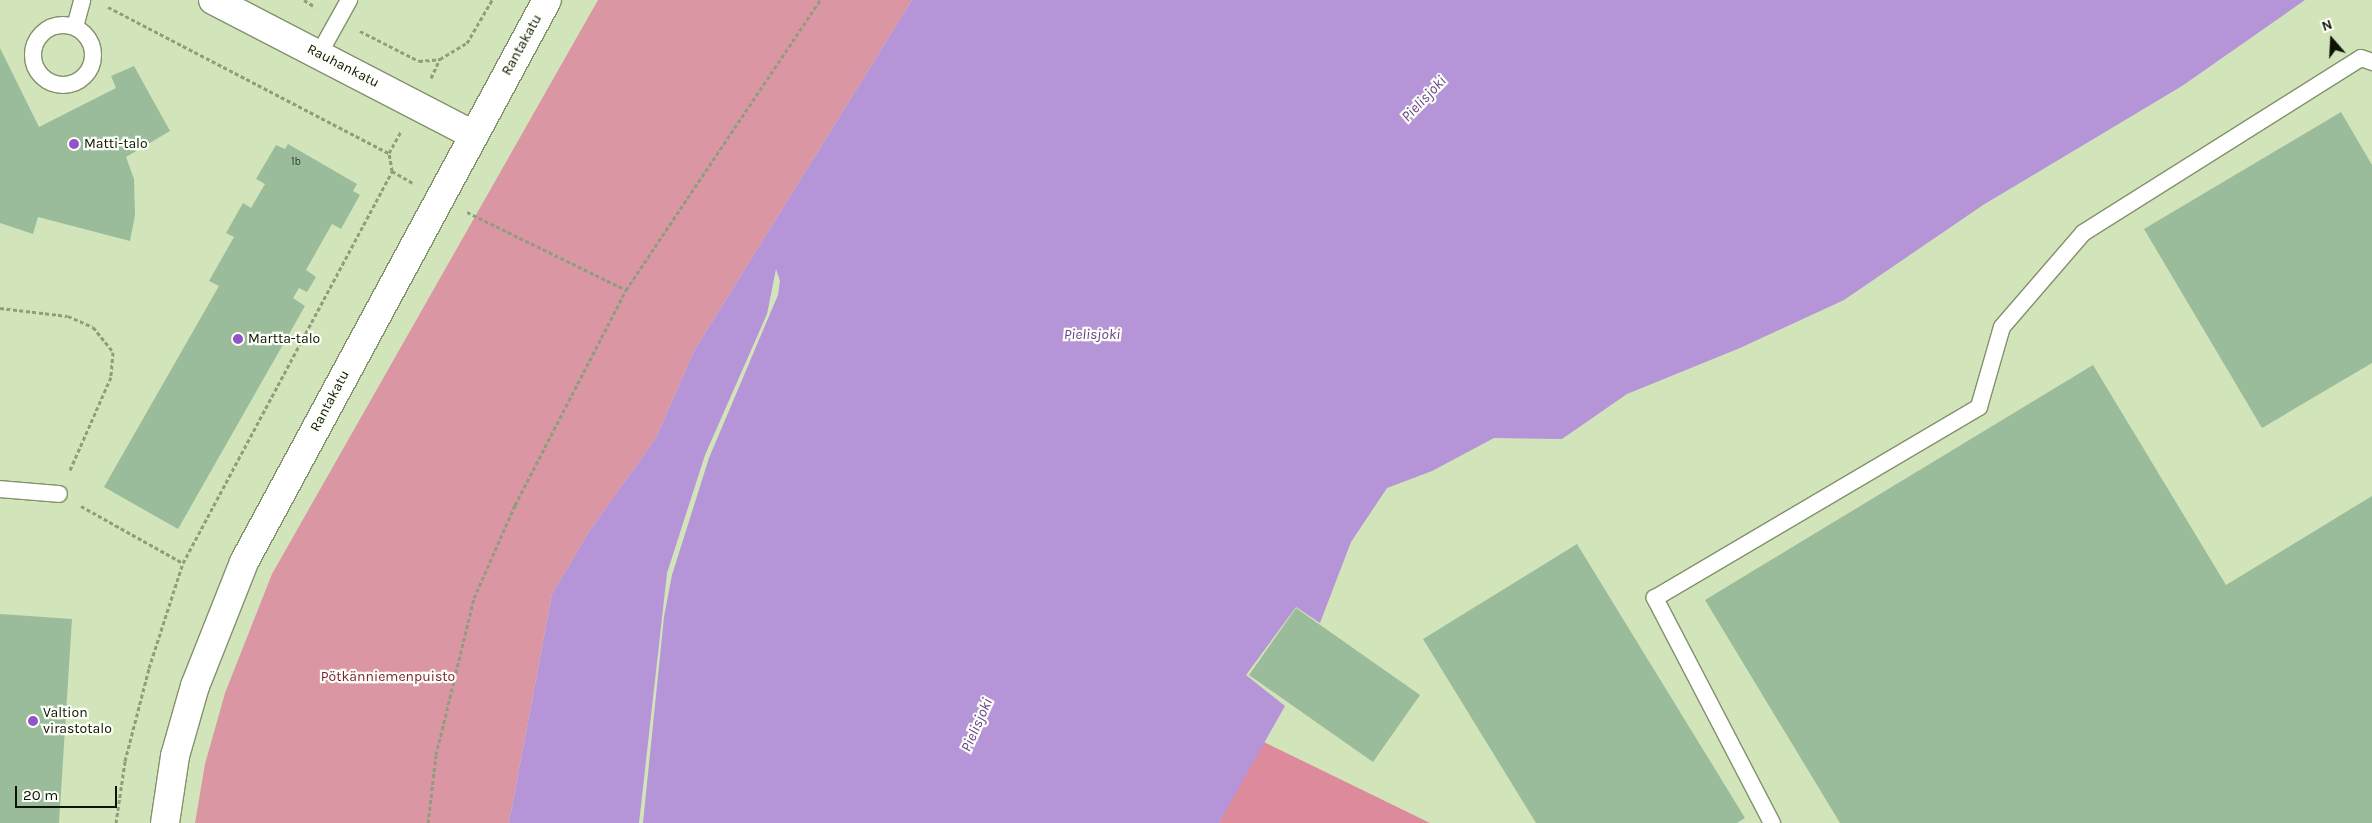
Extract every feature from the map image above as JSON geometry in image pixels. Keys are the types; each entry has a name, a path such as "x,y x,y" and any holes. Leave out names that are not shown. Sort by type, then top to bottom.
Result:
{"main road":[{"name":"Rantakatu","path":"165,823 175,756 195,686 244,562 472,134 547,0"},
{"name":"Rauhankatu","path":"216,1 472,134"}],"lane":[{"path":"75,27 82,0"},
{"path":"319,54 336,19 349,0"},
{"path":"1772,823 1655,598 1980,407 2002,327 2083,233 2361,58 2372,62"},
{"path":"0,489 59,494"}],"path":[{"path":"304,0 336,19 419,61 440,59"},
{"path":"428,823 436,754 474,598 515,505 626,290 820,0"},
{"path":"102,4 389,153"},
{"path":"116,823 125,761 144,686 183,563 392,171"},
{"path":"482,220 626,290"},
{"path":"0,308 68,316 93,327 113,352 111,377 59,494 183,563"}],"green space":[{"name":"Pötkänniemenpuisto","path":"598,0 912,0 694,351 656,438 590,530 552,594 509,823 195,823 205,764 225,693 272,574"}],"shaded area":[{"path":"1262,741 1430,823 1219,823"}],"water":[{"name":"Pielisjoki","path":"912,0 2305,0 2182,86 1983,205 1844,300 1740,348 1627,394 1562,439 1494,438 1432,471 1387,488 1351,542 1320,623 1296,607 1246,675 1285,706 1219,823 509,823 552,594 590,530 656,438 694,351"}],"pier":[{"path":"776,269 780,281 778,295 709,458 672,575 664,617 643,823 639,823 667,573 705,455 767,314"}],"building":[{"name":"Matti-talo","path":"0,48 39,127 116,88 111,76 134,66 170,131 126,157 134,179 135,215 130,241 38,217 33,234 0,223"},
{"path":"2341,112 2372,165 2372,363 2262,428 2144,229"},
{"name":"Martta-talo","path":"288,144 357,184 353,191 360,195 341,229 332,224 306,270 316,277 307,292 299,288 293,298 305,306 178,529 104,487 219,286 209,281 234,237 226,233 243,203 251,208 265,184 256,179 276,145 285,149"},
{"path":"2093,365 2226,585 2372,496 2372,823 1840,823 1705,600"},
{"path":"1577,544 1745,818 1737,823 1536,823 1423,639"},
{"path":"1296,608 1420,695 1373,762 1249,675"},
{"name":"Valtion virastotalo","path":"0,614 72,619 59,823 0,823"}],"place":[{"name":"Matti-talo","path":"74,144"},
{"name":"Martta-talo","path":"238,339"},
{"name":"Valtion virastotalo","path":"33,721"}]}
